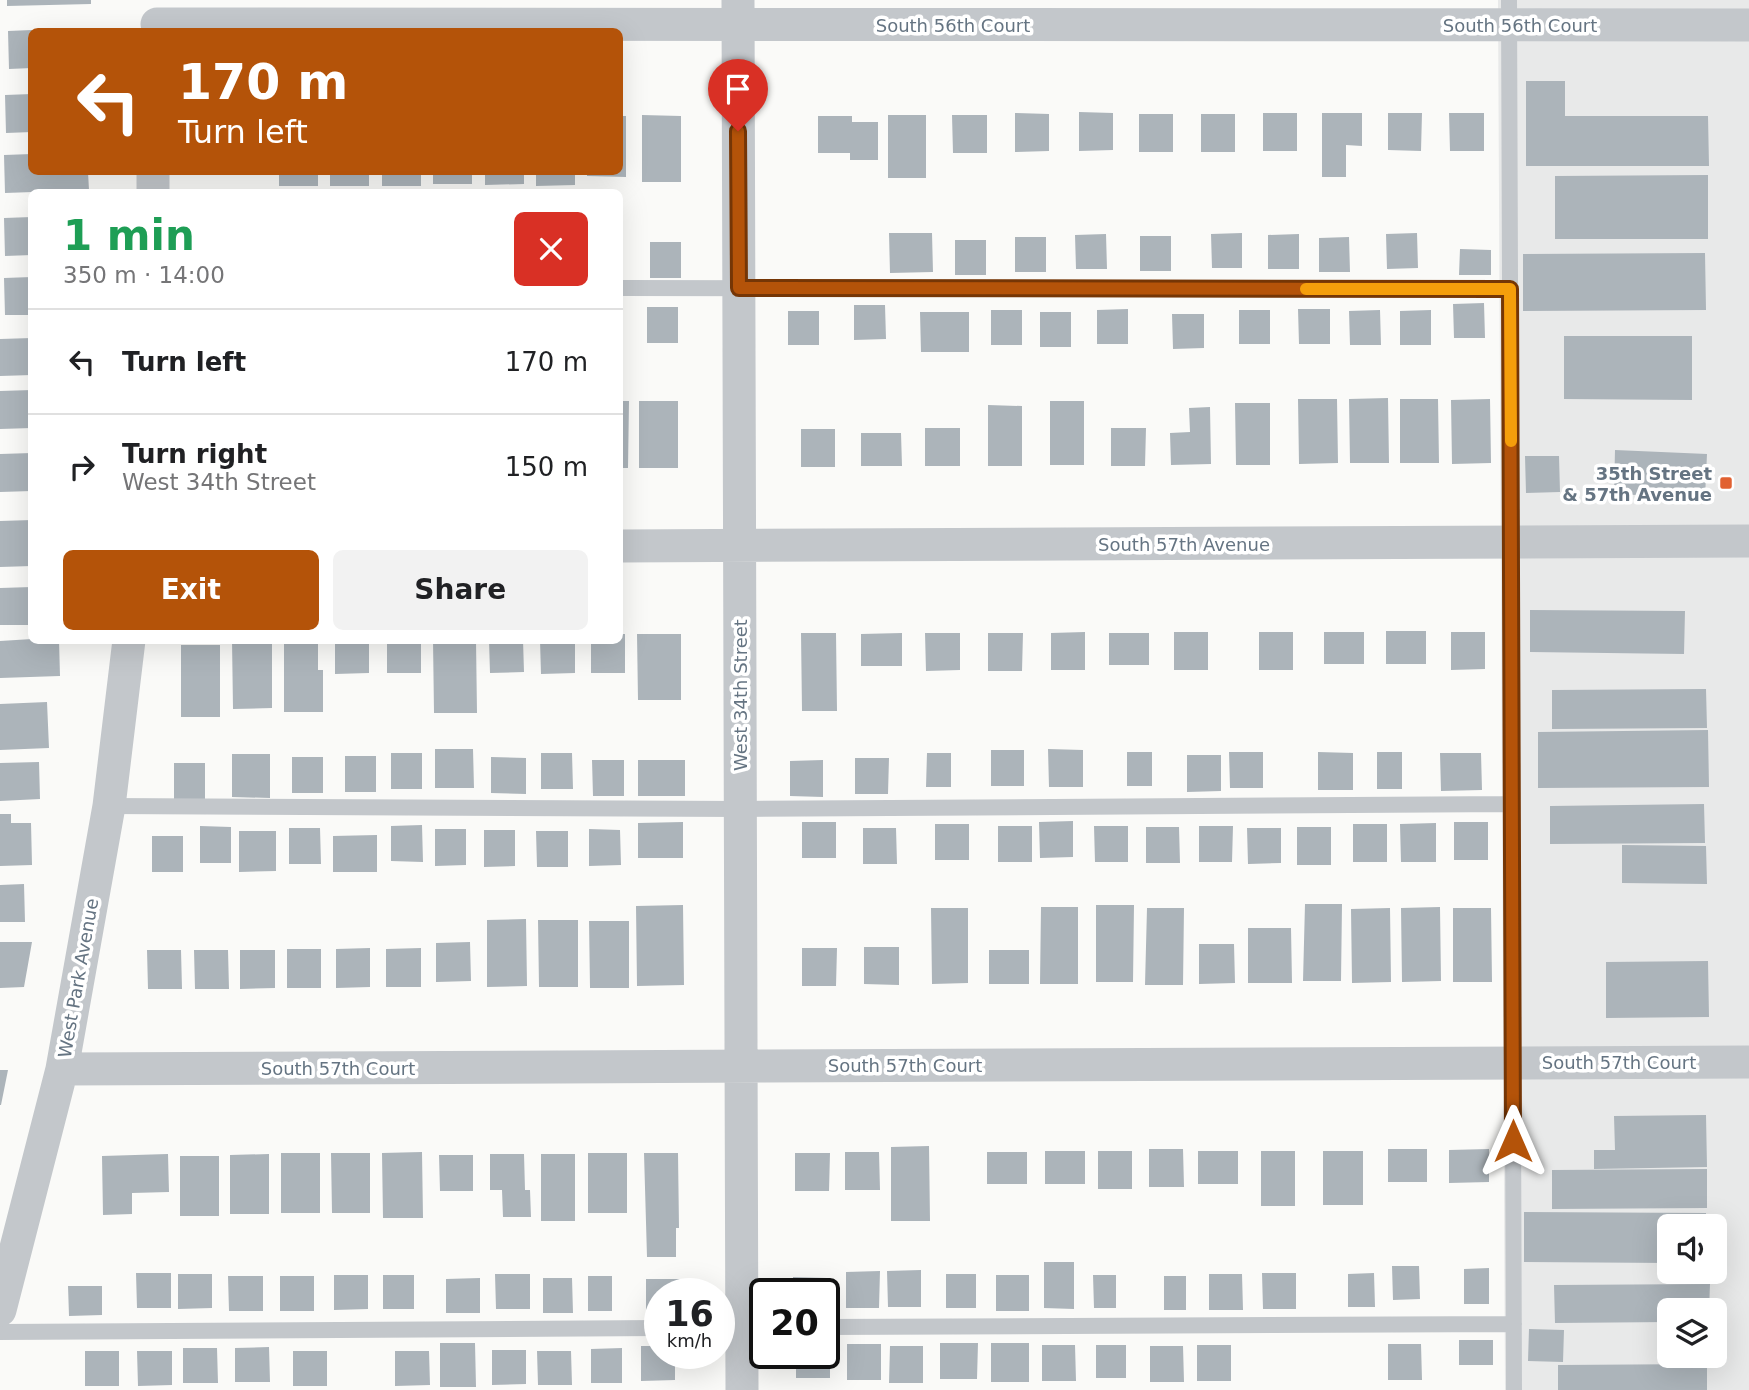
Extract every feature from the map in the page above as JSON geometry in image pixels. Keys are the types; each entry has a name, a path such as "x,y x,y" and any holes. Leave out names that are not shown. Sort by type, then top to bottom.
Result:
{"street":[{"name":"South 56th Court","path":"157,19 738,13 1509,12 1749,25"},
{"name":"West 34th Street","path":"738,13 742,1390"},
{"name":"South 57th Avenue","path":"623,546 1749,541"},
{"name":"West Park Avenue","path":"0,1310 62,1069 110,806 129,644"},
{"name":"South 57th Court","path":"62,1069 1749,1062"}],"lane":[{"path":"1509,12 1514,1390"},
{"path":"623,288 1510,289"},
{"path":"110,806 740,809 1512,804"},
{"path":"840,1327 1514,1324"},
{"path":"0,1332 644,1328"}],"shaded area":[{"path":"1498,0 1749,0 1749,1390 1505,1390"}],"building":[{"path":"7,0 91,0 91,4 7,6"},
{"path":"28,30 28,68 9,69 8,31"},
{"path":"1526,81 1565,81 1565,116 1708,116 1709,166 1526,166"},
{"path":"28,94 28,132 6,133 5,95"},
{"path":"1079,112 1113,113 1113,150 1079,151"},
{"path":"1015,113 1049,114 1049,151 1015,152"},
{"path":"1263,113 1297,113 1297,151 1263,151"},
{"path":"1322,113 1362,113 1362,146 1346,145 1346,177 1322,177"},
{"path":"1388,113 1422,113 1421,151 1388,150"},
{"path":"1449,113 1484,113 1484,151 1450,151"},
{"path":"1139,114 1173,114 1173,152 1139,152"},
{"path":"1201,114 1235,114 1235,152 1201,152"},
{"path":"642,115 681,116 681,182 642,182"},
{"path":"888,115 926,115 926,178 888,178"},
{"path":"952,115 987,115 987,153 953,153"},
{"path":"623,116 626,116 626,177 587,176 623,175"},
{"path":"818,116 852,116 852,122 878,122 878,160 850,160 850,153 818,153"},
{"path":"28,154 28,175 88,175 89,189 28,189 28,192 5,193 4,155"},
{"path":"279,175 318,175 318,186 279,186"},
{"path":"330,175 369,175 369,186 330,186"},
{"path":"382,175 421,175 421,186 382,186"},
{"path":"433,175 472,175 472,184 433,184"},
{"path":"485,175 524,175 524,184 485,185"},
{"path":"536,175 575,175 575,185 536,186"},
{"path":"1708,175 1708,239 1555,239 1555,176"},
{"path":"28,217 28,255 5,256 4,218"},
{"path":"889,233 932,233 933,272 890,273"},
{"path":"1242,233 1242,268 1212,268 1211,234"},
{"path":"1417,233 1418,268 1387,269 1386,234"},
{"path":"1106,234 1107,269 1076,269 1075,235"},
{"path":"1299,234 1299,269 1268,269 1268,235"},
{"path":"1140,236 1171,236 1171,271 1140,271"},
{"path":"1015,237 1046,237 1046,272 1015,272"},
{"path":"1349,237 1350,272 1319,272 1319,238"},
{"path":"955,240 986,240 986,275 955,275"},
{"path":"650,242 681,242 681,278 650,278"},
{"path":"1460,249 1491,250 1491,275 1459,275"},
{"path":"1705,253 1706,310 1523,311 1523,254"},
{"path":"28,277 28,315 5,315 4,278"},
{"path":"1484,303 1485,338 1454,338 1453,304"},
{"path":"854,305 885,305 886,339 854,340"},
{"path":"647,307 678,307 678,343 647,343"},
{"path":"1128,309 1128,344 1097,344 1097,310"},
{"path":"1298,309 1330,309 1330,344 1299,344"},
{"path":"991,310 1022,310 1022,345 991,345"},
{"path":"1239,310 1270,310 1270,344 1239,344"},
{"path":"1380,310 1381,345 1350,345 1349,311"},
{"path":"1431,310 1431,345 1400,345 1400,311"},
{"path":"788,311 819,311 819,345 788,345"},
{"path":"920,312 969,312 969,352 921,352"},
{"path":"1040,312 1071,312 1071,347 1040,347"},
{"path":"1172,314 1204,314 1204,348 1173,349"},
{"path":"1564,336 1692,336 1692,400 1564,399"},
{"path":"28,338 28,375 0,376 0,339"},
{"path":"28,390 28,428 0,429 0,391"},
{"path":"1388,398 1389,463 1350,463 1349,399"},
{"path":"1298,399 1337,399 1338,463 1299,464"},
{"path":"1400,399 1438,399 1439,463 1400,463"},
{"path":"1490,399 1491,463 1452,464 1451,400"},
{"path":"623,401 629,401 628,468 623,468"},
{"path":"639,401 678,401 678,468 639,468"},
{"path":"1050,401 1084,401 1084,465 1050,465"},
{"path":"1235,403 1270,403 1270,465 1236,465"},
{"path":"988,405 1022,406 1022,466 988,466"},
{"path":"1210,407 1211,464 1171,465 1170,433 1190,432 1189,408"},
{"path":"925,428 960,428 960,466 925,466"},
{"path":"1111,428 1146,428 1145,466 1111,466"},
{"path":"801,429 835,429 835,467 801,467"},
{"path":"861,433 901,433 902,466 861,466"},
{"path":"1615,450 1707,454 1705,498 1614,494"},
{"path":"28,453 28,491 0,492 0,454"},
{"path":"1525,456 1559,456 1560,492 1526,493"},
{"path":"28,520 28,566 0,567 0,521"},
{"path":"28,587 28,625 0,625 0,588"},
{"path":"1530,610 1685,611 1684,654 1530,652"},
{"path":"1386,631 1426,631 1426,664 1386,664"},
{"path":"1085,632 1085,670 1051,670 1051,633"},
{"path":"1174,632 1208,632 1208,670 1174,670"},
{"path":"1259,632 1293,632 1293,670 1259,670"},
{"path":"1324,632 1364,632 1364,664 1324,664"},
{"path":"1451,632 1485,632 1485,669 1451,670"},
{"path":"801,633 836,633 837,711 802,711"},
{"path":"902,633 902,666 861,666 861,634"},
{"path":"925,633 960,633 960,670 926,671"},
{"path":"988,633 1023,633 1022,671 988,671"},
{"path":"1109,633 1149,633 1149,665 1109,665"},
{"path":"625,634 625,673 591,673 591,644 623,644"},
{"path":"637,634 681,634 681,700 638,700"},
{"path":"28,639 28,644 59,644 60,676 0,678 0,641"},
{"path":"232,644 272,644 272,708 233,709"},
{"path":"284,644 318,644 318,670 323,670 323,712 284,712"},
{"path":"335,644 369,644 369,673 335,674"},
{"path":"387,644 421,644 421,673 387,673"},
{"path":"433,644 476,644 477,713 434,713"},
{"path":"489,644 523,644 524,672 490,673"},
{"path":"540,644 575,644 575,673 541,674"},
{"path":"181,645 220,645 220,717 181,717"},
{"path":"1706,689 1707,728 1552,729 1552,690"},
{"path":"47,702 49,748 0,750 0,704"},
{"path":"1708,730 1709,787 1538,788 1538,732"},
{"path":"435,749 473,749 474,788 435,788"},
{"path":"1048,749 1083,750 1083,787 1049,787"},
{"path":"991,750 1024,750 1024,786 991,786"},
{"path":"1127,752 1152,752 1152,786 1127,786"},
{"path":"1229,752 1263,752 1263,788 1230,788"},
{"path":"1318,752 1353,753 1353,790 1318,790"},
{"path":"1377,752 1402,752 1402,789 1377,789"},
{"path":"391,753 422,753 422,789 391,789"},
{"path":"541,753 572,753 573,789 541,789"},
{"path":"927,753 951,753 951,787 926,787"},
{"path":"1440,753 1481,753 1482,790 1441,791"},
{"path":"232,754 270,754 270,798 232,797"},
{"path":"1187,755 1221,755 1221,791 1187,792"},
{"path":"345,756 376,756 376,792 345,792"},
{"path":"292,757 323,757 323,793 292,793"},
{"path":"491,757 526,758 526,794 491,793"},
{"path":"855,758 889,758 888,794 855,794"},
{"path":"592,760 624,760 624,796 593,796"},
{"path":"638,760 685,760 685,796 638,796"},
{"path":"823,760 823,797 790,796 790,761"},
{"path":"39,762 40,799 0,801 0,763"},
{"path":"174,763 205,763 205,799 174,799"},
{"path":"1704,804 1705,843 1550,844 1550,806"},
{"path":"0,814 11,814 11,823 31,823 32,865 0,866"},
{"path":"1073,821 1073,857 1040,858 1039,822"},
{"path":"683,822 683,858 638,858 638,823"},
{"path":"802,822 836,822 836,858 802,858"},
{"path":"1454,822 1488,822 1488,860 1454,860"},
{"path":"1436,823 1436,862 1401,862 1400,824"},
{"path":"935,824 969,824 969,860 935,860"},
{"path":"1353,824 1387,824 1387,862 1353,862"},
{"path":"422,825 423,862 391,861 391,826"},
{"path":"200,826 231,827 231,863 200,863"},
{"path":"998,826 1032,826 1032,862 998,862"},
{"path":"1094,826 1128,826 1128,862 1095,862"},
{"path":"1199,826 1233,826 1232,862 1199,862"},
{"path":"1146,827 1179,827 1180,863 1146,863"},
{"path":"1297,827 1331,827 1331,865 1297,865"},
{"path":"289,828 320,828 321,864 289,864"},
{"path":"863,828 896,828 897,864 863,864"},
{"path":"1247,828 1281,828 1281,863 1248,864"},
{"path":"435,829 466,829 466,865 435,866"},
{"path":"589,829 620,830 621,865 589,866"},
{"path":"484,830 515,830 515,866 484,867"},
{"path":"239,831 276,831 276,871 239,872"},
{"path":"536,831 568,831 568,867 537,867"},
{"path":"377,835 377,872 333,872 333,836"},
{"path":"152,836 183,836 183,872 152,872"},
{"path":"1622,845 1706,846 1707,884 1622,883"},
{"path":"24,884 25,922 0,922 0,885"},
{"path":"1305,904 1342,904 1341,981 1303,981"},
{"path":"683,905 684,985 637,986 636,906"},
{"path":"1096,905 1134,905 1133,982 1096,982"},
{"path":"1041,907 1078,907 1078,984 1040,984"},
{"path":"1440,907 1441,981 1402,982 1401,908"},
{"path":"931,908 968,908 968,983 932,984"},
{"path":"1147,908 1184,908 1183,985 1145,985"},
{"path":"1390,908 1391,982 1352,983 1351,909"},
{"path":"1453,908 1491,908 1492,982 1453,982"},
{"path":"526,919 527,986 487,987 487,920"},
{"path":"538,920 578,920 578,987 539,987"},
{"path":"589,921 629,921 629,988 590,988"},
{"path":"1248,928 1291,928 1292,983 1248,983"},
{"path":"0,942 32,942 24,987 0,988"},
{"path":"470,942 471,981 436,982 436,943"},
{"path":"1199,944 1234,944 1235,983 1199,984"},
{"path":"864,947 899,947 899,985 864,984"},
{"path":"370,948 370,987 336,988 336,949"},
{"path":"421,948 421,987 386,987 386,949"},
{"path":"802,948 837,948 836,986 802,986"},
{"path":"287,949 321,949 321,988 287,988"},
{"path":"147,950 181,950 182,989 148,989"},
{"path":"194,950 228,950 229,989 195,989"},
{"path":"240,950 275,950 275,988 240,989"},
{"path":"989,950 1029,950 1029,984 989,984"},
{"path":"1708,961 1709,1017 1606,1018 1606,962"},
{"path":"0,1070 8,1070 1,1105 0,1105"},
{"path":"1706,1115 1707,1167 1594,1169 1594,1150 1615,1150 1614,1116"},
{"path":"929,1146 930,1221 891,1221 891,1147"},
{"path":"1149,1149 1183,1149 1184,1187 1149,1187"},
{"path":"1388,1149 1427,1149 1427,1182 1388,1182"},
{"path":"1489,1149 1489,1182 1449,1183 1449,1150"},
{"path":"1045,1151 1085,1151 1085,1184 1045,1184"},
{"path":"1098,1151 1132,1151 1132,1189 1098,1189"},
{"path":"1198,1151 1238,1151 1238,1184 1198,1184"},
{"path":"1261,1151 1295,1151 1295,1206 1261,1206"},
{"path":"1323,1151 1363,1151 1363,1205 1323,1205"},
{"path":"422,1152 423,1218 383,1218 382,1153"},
{"path":"845,1152 879,1152 880,1190 845,1190"},
{"path":"987,1152 1027,1152 1027,1184 987,1184"},
{"path":"281,1153 320,1153 320,1213 281,1213"},
{"path":"331,1153 370,1153 370,1213 332,1213"},
{"path":"588,1153 627,1153 627,1213 588,1213"},
{"path":"644,1153 678,1153 679,1228 676,1228 676,1257 647,1257"},
{"path":"795,1153 830,1153 829,1191 795,1191"},
{"path":"168,1154 169,1192 132,1193 132,1214 103,1215 102,1156"},
{"path":"269,1154 269,1214 230,1214 230,1155"},
{"path":"490,1154 524,1154 525,1190 530,1190 531,1217 503,1217 502,1190 490,1190"},
{"path":"541,1154 575,1154 575,1221 541,1221"},
{"path":"439,1155 473,1155 473,1191 440,1191"},
{"path":"180,1156 219,1156 219,1216 180,1216"},
{"path":"1707,1169 1707,1208 1552,1209 1552,1170"},
{"path":"1524,1212 1706,1213 1657,1214 1657,1263 1524,1262"},
{"path":"1044,1262 1074,1262 1074,1309 1044,1308"},
{"path":"1392,1266 1419,1266 1420,1299 1393,1300"},
{"path":"1489,1268 1489,1304 1464,1304 1464,1269"},
{"path":"921,1270 921,1307 888,1307 887,1271"},
{"path":"880,1271 879,1308 846,1308 846,1272"},
{"path":"136,1273 171,1273 171,1308 137,1308"},
{"path":"1262,1273 1296,1273 1296,1309 1263,1309"},
{"path":"1374,1273 1375,1307 1348,1307 1348,1274"},
{"path":"178,1274 212,1274 212,1308 178,1309"},
{"path":"495,1274 530,1274 530,1309 496,1309"},
{"path":"946,1274 976,1274 976,1308 946,1308"},
{"path":"1209,1274 1242,1274 1243,1310 1209,1310"},
{"path":"334,1275 368,1275 368,1309 334,1310"},
{"path":"383,1275 414,1275 414,1309 383,1309"},
{"path":"996,1275 1029,1275 1029,1311 996,1311"},
{"path":"1093,1275 1116,1275 1116,1308 1094,1308"},
{"path":"228,1276 263,1276 263,1311 229,1311"},
{"path":"280,1276 314,1276 314,1311 280,1311"},
{"path":"588,1276 612,1276 612,1311 588,1311"},
{"path":"1164,1276 1186,1276 1186,1310 1164,1310"},
{"path":"480,1278 480,1313 446,1313 446,1279"},
{"path":"543,1278 572,1278 573,1313 543,1313"},
{"path":"1710,1284 1709,1298 1657,1298 1657,1322 1555,1323 1554,1285"},
{"path":"68,1286 102,1286 102,1315 69,1316"},
{"path":"1529,1329 1564,1330 1563,1362 1528,1361"},
{"path":"1459,1340 1493,1340 1493,1365 1459,1365"},
{"path":"440,1343 475,1343 476,1387 440,1387"},
{"path":"940,1343 978,1343 977,1379 940,1379"},
{"path":"991,1343 1029,1343 1029,1382 991,1382"},
{"path":"847,1344 881,1344 881,1380 847,1380"},
{"path":"1388,1344 1421,1344 1422,1380 1388,1380"},
{"path":"1042,1345 1075,1345 1076,1381 1042,1381"},
{"path":"1096,1345 1126,1345 1126,1378 1096,1378"},
{"path":"1197,1345 1231,1345 1231,1381 1197,1381"},
{"path":"641,1346 644,1346 644,1369 675,1369 675,1380 641,1381"},
{"path":"890,1346 923,1346 923,1383 889,1383"},
{"path":"1150,1346 1183,1346 1184,1382 1150,1382"},
{"path":"269,1347 270,1382 235,1382 235,1348"},
{"path":"183,1348 217,1348 218,1383 183,1383"},
{"path":"622,1348 622,1383 591,1383 591,1349"},
{"path":"492,1350 526,1350 526,1384 492,1385"},
{"path":"85,1351 119,1351 119,1386 85,1386"},
{"path":"137,1351 172,1351 172,1385 138,1386"},
{"path":"293,1351 327,1351 327,1386 293,1386"},
{"path":"395,1351 429,1351 430,1385 395,1386"},
{"path":"537,1351 571,1351 572,1385 538,1385"},
{"path":"1657,1364 1657,1368 1707,1368 1707,1390 1558,1390 1558,1365"},
{"path":"796,1369 830,1369 830,1378 796,1378"}],"slow traffic":[{"path":"1306,289 1510,289 1511,441"}],"place":[{"name":"35th Street & 57th Avenue","path":"1726,483"}],"route":[{"path":"738,131 739,288 1510,289 1513,1141"}]}
